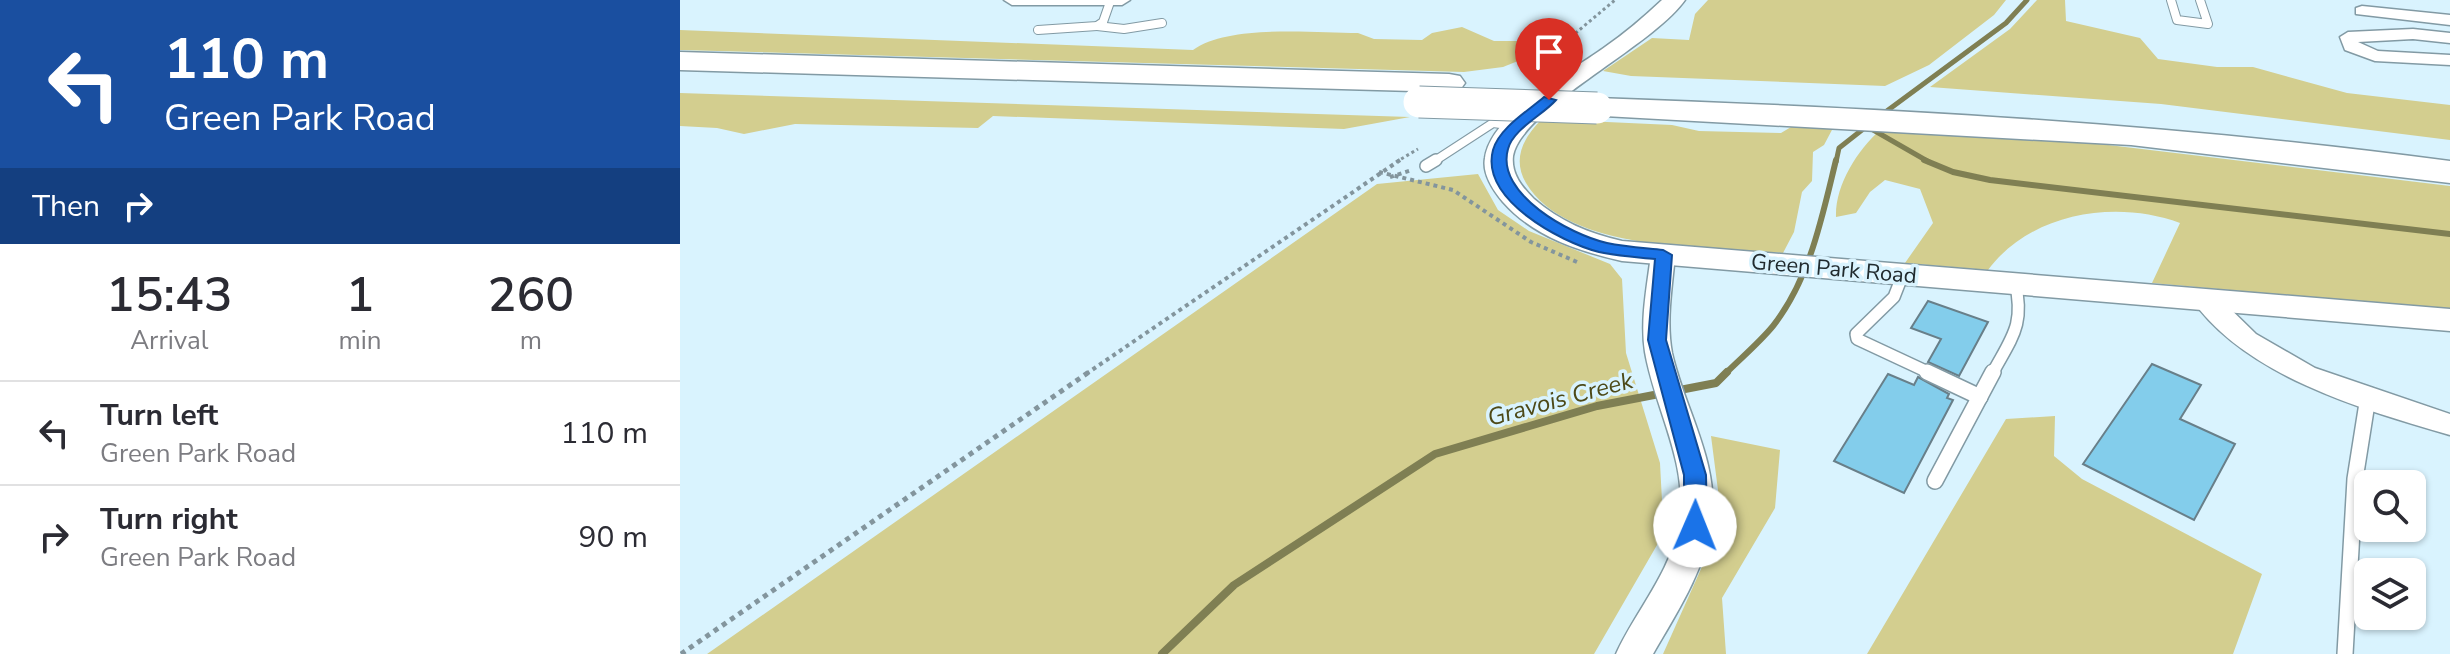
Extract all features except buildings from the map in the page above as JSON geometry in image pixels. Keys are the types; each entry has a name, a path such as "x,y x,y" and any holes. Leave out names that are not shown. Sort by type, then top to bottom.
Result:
{"highway":[{"path":"680,61 1449,83 1775,114 1992,113 2224,123 2450,152"},
{"path":"680,80 1419,102 1805,94 1992,113 2450,172"}],"street":[{"path":"1012,0 1116,1"},
{"name":"Green Park Road","path":"1674,0 1624,44 1516,126 1501,148 1499,169 1503,179 1524,206 1542,221 1584,241 1622,251 2450,320"},
{"path":"2362,11 2450,20"},
{"path":"2450,38 2413,34 2348,37 2351,46 2375,56 2450,60"},
{"path":"1634,654 1683,563 1695,526 1695,475 1657,340 1663,255"},
{"path":"2204,298 2247,340 2277,361 2305,375 2450,425"}],"lane":[{"path":"2171,0 2177,20 2208,24 2200,0"},
{"path":"1097,26 1116,1"},
{"path":"1038,30 1097,26 1124,29 1162,23"},
{"path":"1426,166 1493,123 1516,126"},
{"path":"1903,274 1894,297 1856,334 1857,339 1980,397"},
{"path":"1935,481 2016,330 2021,308 2015,282"},
{"path":"2345,654 2355,479 2368,397"}],"path":[{"path":"1543,74 1559,47 1615,0"},
{"path":"681,654 1379,172 1428,144"},
{"path":"1389,177 1426,166"}],"shaded area":[{"path":"1708,0 2006,0 1994,15 1929,65 1885,86 1631,76 1603,71 1652,38 1689,40 1695,14"},
{"path":"2037,0 2065,0 2066,21 2140,38 2158,59 2217,67 2253,67 2347,93 2450,105 2450,140 2161,104 1930,87 2010,29"},
{"path":"1462,27 1494,41 1535,41 1518,50 1518,61 1503,67 1464,72 680,50 680,30 1193,50 1228,36 1249,33 1358,33 1374,39 1422,40 1432,33"},
{"path":"680,93 1410,117 1344,129 993,116 978,128 795,124 744,134 717,128 680,126"},
{"path":"1542,119 1672,125 1699,131 1781,133 1791,127 1833,128 1824,145 1813,152 1812,181 1802,192 1794,232 1783,253 1643,242 1573,223 1546,206 1522,174 1522,149"},
{"path":"1880,130 2100,144 2450,186 2450,310 2152,283 2180,223 2128,212 2075,216 2050,224 2027,235 1988,270 1905,263 1933,223 1920,189 1885,180 1870,192 1856,213 1836,217 1839,193 1849,169"},
{"path":"1478,174 1498,210 1529,231 1610,264 1622,279 1626,353 1660,463 1662,501 1657,545 1594,654 707,654 1377,184"},
{"path":"2055,416 2054,456 2082,479 2262,574 2233,654 1867,654 2006,419"},
{"path":"1711,436 1780,450 1775,508 1722,598 1726,654 1663,654 1705,560 1719,498"}],"waterway":[{"name":"Gravois Creek","path":"1880,116 2006,23 2027,0"},
{"name":"Gravois Creek","path":"1836,162 1839,148 1867,126"},
{"path":"1868,127 1929,162"},
{"name":"Gravois Creek","path":"1725,374 1773,326 1786,308 1806,268 1836,160"},
{"path":"1924,160 1953,172 1990,180 2450,234"},
{"name":"Gravois Creek","path":"1162,654 1234,585 1435,454 1597,406 1716,383 1725,374"}],"route":[{"path":"1549,100 1507,137 1498,158 1499,169 1524,206 1560,231 1602,247 1663,255 1657,340 1659,356 1695,475 1695,526"}]}
